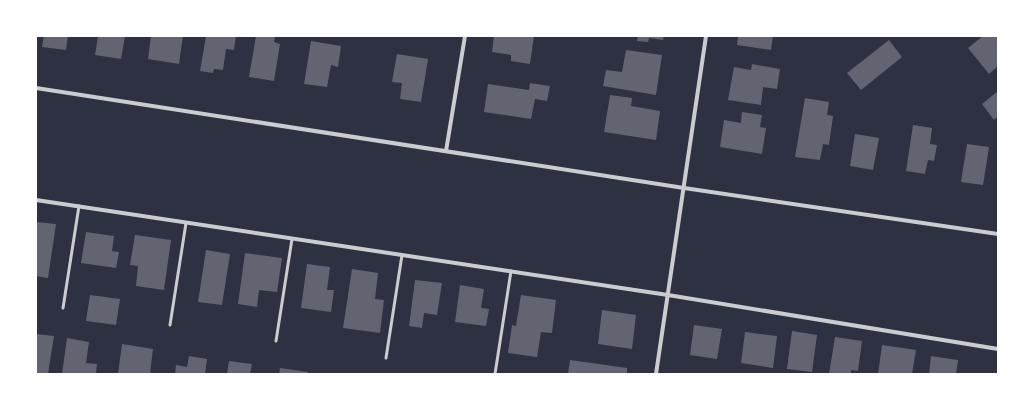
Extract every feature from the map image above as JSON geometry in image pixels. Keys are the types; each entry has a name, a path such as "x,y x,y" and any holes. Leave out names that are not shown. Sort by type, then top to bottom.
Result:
{"street":[{"path":"446,151 465,36"},
{"path":"656,374 706,36"},
{"path":"36,88 684,188 998,234"},
{"path":"36,200 668,295 998,348"}],"lane":[{"path":"63,308 79,206"},
{"path":"170,325 186,223"},
{"path":"276,341 292,239"},
{"path":"386,358 402,255"},
{"path":"495,374 511,272"}],"building":[{"path":"44,36 68,36 66,50 42,47"},
{"path":"98,36 125,36 121,59 95,55"},
{"path":"151,36 183,36 179,64 148,59"},
{"path":"206,36 236,36 234,50 226,49 223,70 214,69 213,73 200,71"},
{"path":"256,36 275,36 274,42 280,44 274,81 249,77"},
{"path":"494,36 534,36 530,64 511,61 511,55 492,52"},
{"path":"638,36 664,36 663,40 649,38 648,42 637,41"},
{"path":"738,36 773,36 771,50 737,45"},
{"path":"983,36 998,37 998,66 989,74 968,48"},
{"path":"889,40 902,57 861,90 847,73"},
{"path":"311,41 341,46 338,67 331,65 327,87 304,84"},
{"path":"626,50 662,55 656,95 603,86 606,70 622,72"},
{"path":"397,54 428,59 421,102 400,99 402,83 392,82"},
{"path":"752,64 780,69 777,89 763,87 761,105 728,100 734,67 751,70"},
{"path":"530,83 550,86 547,101 535,99 531,119 484,112 488,84 529,90"},
{"path":"998,91 998,116 994,120 982,104"},
{"path":"610,95 632,98 631,106 660,111 656,140 604,132"},
{"path":"805,98 829,102 827,115 833,116 829,145 823,144 820,160 795,157"},
{"path":"742,112 762,115 760,127 766,128 762,154 720,147 724,120 741,123"},
{"path":"913,125 932,128 930,144 937,145 934,161 928,160 925,174 906,171"},
{"path":"855,134 879,138 873,170 850,166"},
{"path":"967,144 989,147 983,185 961,182"},
{"path":"36,222 56,224 48,278 36,276"},
{"path":"86,232 114,236 112,251 119,252 116,268 81,263"},
{"path":"135,235 171,240 164,290 136,286 138,266 130,265"},
{"path":"206,250 230,254 222,305 198,302"},
{"path":"245,253 282,258 277,292 259,290 257,307 238,304"},
{"path":"307,264 330,267 327,290 334,290 331,312 301,308"},
{"path":"352,269 378,273 375,299 384,300 380,333 343,328"},
{"path":"415,280 442,283 437,315 424,313 422,328 409,326"},
{"path":"460,285 484,289 481,308 489,309 486,326 455,322"},
{"path":"90,295 120,299 116,325 86,321"},
{"path":"521,295 556,300 552,333 541,332 537,357 508,353 512,325 516,326"},
{"path":"602,310 636,315 632,349 598,344"},
{"path":"694,325 722,329 717,359 690,355"},
{"path":"792,331 817,335 812,372 787,369"},
{"path":"745,332 777,336 773,368 741,363"},
{"path":"36,334 54,336 48,374 36,374"},
{"path":"835,337 862,341 858,371 851,370 851,374 829,374"},
{"path":"67,338 89,342 86,363 97,364 96,374 62,374"},
{"path":"122,344 153,349 150,374 118,374"},
{"path":"882,345 916,350 912,374 878,374"},
{"path":"189,356 207,359 205,374 175,374 176,365 187,367"},
{"path":"931,356 958,360 956,374 929,374"},
{"path":"570,360 627,368 627,374 568,374"},
{"path":"229,361 252,364 250,374 227,374"},
{"path":"280,368 308,372 308,374 279,374"}]}
